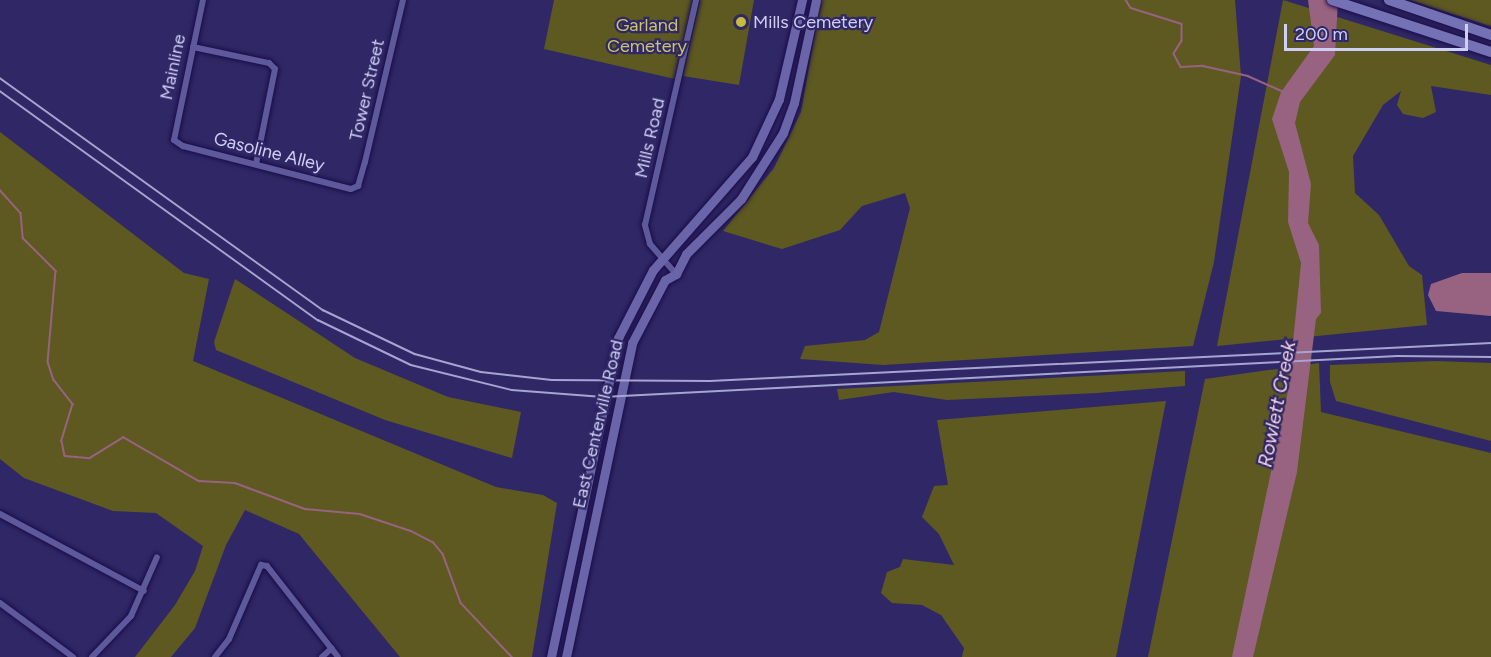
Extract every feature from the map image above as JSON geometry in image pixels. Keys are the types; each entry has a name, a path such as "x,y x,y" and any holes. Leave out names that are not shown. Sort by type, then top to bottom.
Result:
{"main road":[{"name":"East Centerville Road","path":"551,657 588,469 624,323 662,258 730,187 770,125 802,0"},
{"name":"East Centerville Road","path":"566,657 622,381 640,325 665,280 676,274 686,254 741,199 783,133 797,94 816,0"},
{"path":"1332,0 1491,52"},
{"path":"1389,0 1491,34"},
{"path":"624,323 640,325"},
{"path":"588,469 603,472"},
{"path":"564,588 579,591"}],"street":[{"name":"Mainline","path":"174,140 203,0"},
{"name":"Tower Street","path":"358,186 403,0"},
{"name":"Mills Road","path":"676,274 650,244 645,225 696,0"},
{"path":"193,47 269,63 275,69 256,164"},
{"name":"Gasoline Alley","path":"174,140 351,189 358,186"},
{"path":"0,514 144,591"},
{"path":"92,657 131,616 144,591 157,557"},
{"path":"215,657 229,639 261,565 267,566 338,657"},
{"path":"0,603 73,657"},
{"path":"322,657 332,648"}],"green space":[{"name":"Garland Cemetery","path":"554,0 693,0 675,79 544,49"},
{"path":"700,0 754,0 739,85 683,76"},
{"path":"821,0 1235,0 1241,76 1214,262 1193,346 883,365 800,359 805,346 865,340 879,332 910,208 905,193 862,206 840,230 782,249 723,231 774,168 801,112"},
{"path":"1283,0 1491,65 1491,95 1431,86 1436,112 1423,118 1403,114 1397,105 1401,91 1383,105 1353,156 1355,193 1379,215 1409,266 1422,275 1427,325 1217,346"},
{"path":"1410,0 1491,0 1491,26 1487,25"},
{"path":"0,132 184,273 209,279 193,361 496,487 543,495 557,503 532,657 400,657 299,534 245,510 226,545 195,628 171,657 135,657 175,605 195,571 203,546 156,513 113,511 24,478 0,459"},
{"path":"235,279 355,358 448,397 521,412 512,458 385,420 216,350 214,342"},
{"path":"1436,361 1491,363 1491,441 1336,401 1330,382 1330,365"},
{"path":"1319,363 1321,412 1491,453 1491,657 1148,657 1205,379"},
{"path":"1185,371 1185,386 1097,393 947,400 894,392 839,400 837,389"},
{"path":"1166,401 1116,657 962,657 964,648 941,615 922,605 892,603 881,593 887,572 900,567 903,559 954,565 939,534 922,517 934,486 948,485 937,420"}],"shaded area":[{"path":"1308,0 1338,0 1335,55 1300,102 1295,123 1311,184 1308,223 1319,245 1321,313 1316,319 1297,472 1253,657 1232,657 1288,391 1301,263 1288,222 1289,172 1272,119 1281,92 1314,46"},
{"path":"1462,273 1491,273 1491,316 1436,311 1428,295 1431,284"}],"waterway":[{"path":"1126,0 1131,8 1182,24 1182,41 1174,54 1181,67 1203,66 1248,76 1282,91"},
{"path":"0,190 21,213 23,238 56,271 48,362 54,380 73,404 62,441 65,456 90,458 123,437 199,481 235,483 305,509 360,514 411,531 433,542 443,554 461,603 512,657"}],"tram line":[{"path":"0,78 323,310 415,354 481,372 552,380 710,381 1491,343"}],"railway":[{"path":"0,91 318,320 411,365 512,390 603,397 1397,356 1491,357"}],"place":[{"name":"Mills Cemetery","path":"741,22"}],"water label":[{"name":"Rowlett Creek","path":"1277,404"}]}
